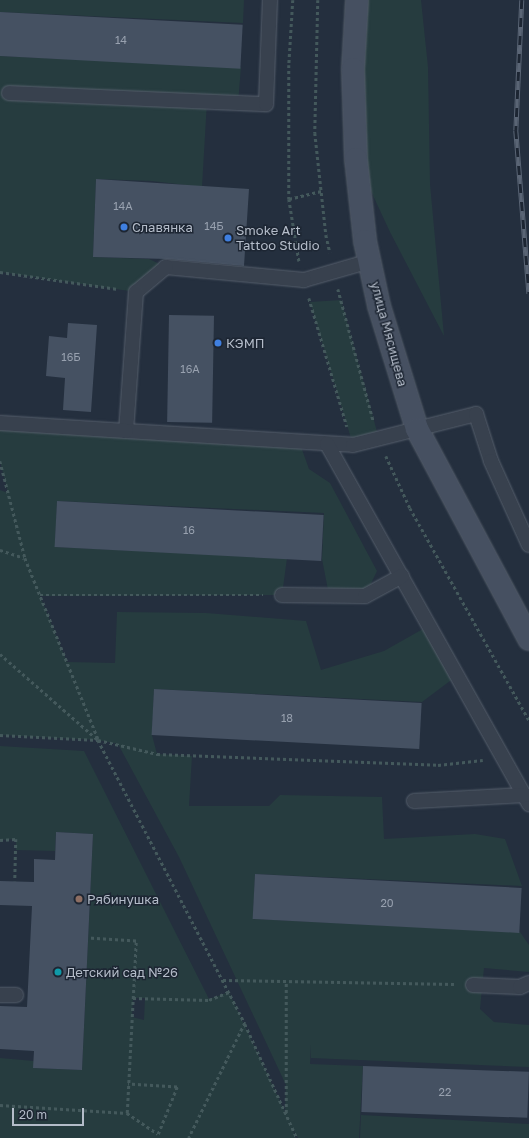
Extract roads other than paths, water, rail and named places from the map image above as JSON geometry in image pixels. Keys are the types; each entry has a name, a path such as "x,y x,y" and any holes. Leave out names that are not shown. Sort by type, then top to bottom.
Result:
{"main road":[{"name":"улица Мясищева","path":"357,0 353,68 356,159 370,261 379,306 417,430 529,639"}],"lane":[{"path":"9,93 266,104 270,0"},
{"path":"126,430 136,292 166,267 304,280 370,261"},
{"path":"0,423 353,445 476,414 491,461 529,545"},
{"path":"327,444 505,758 527,800 414,800"},
{"path":"282,595 365,596 402,576"},
{"path":"473,985 520,987 529,983"},
{"path":"0,994 16,995"}],"railway":[{"path":"522,0 516,130 529,293"}],"place":[{"name":"Славянка","path":"124,227"},
{"name":"Smoke Art Tattoo Studio","path":"228,238"},
{"name":"КЭМП","path":"218,343"},
{"name":"Рябинушка","path":"79,899"},
{"name":"Детский сад №26","path":"58,972"}]}
